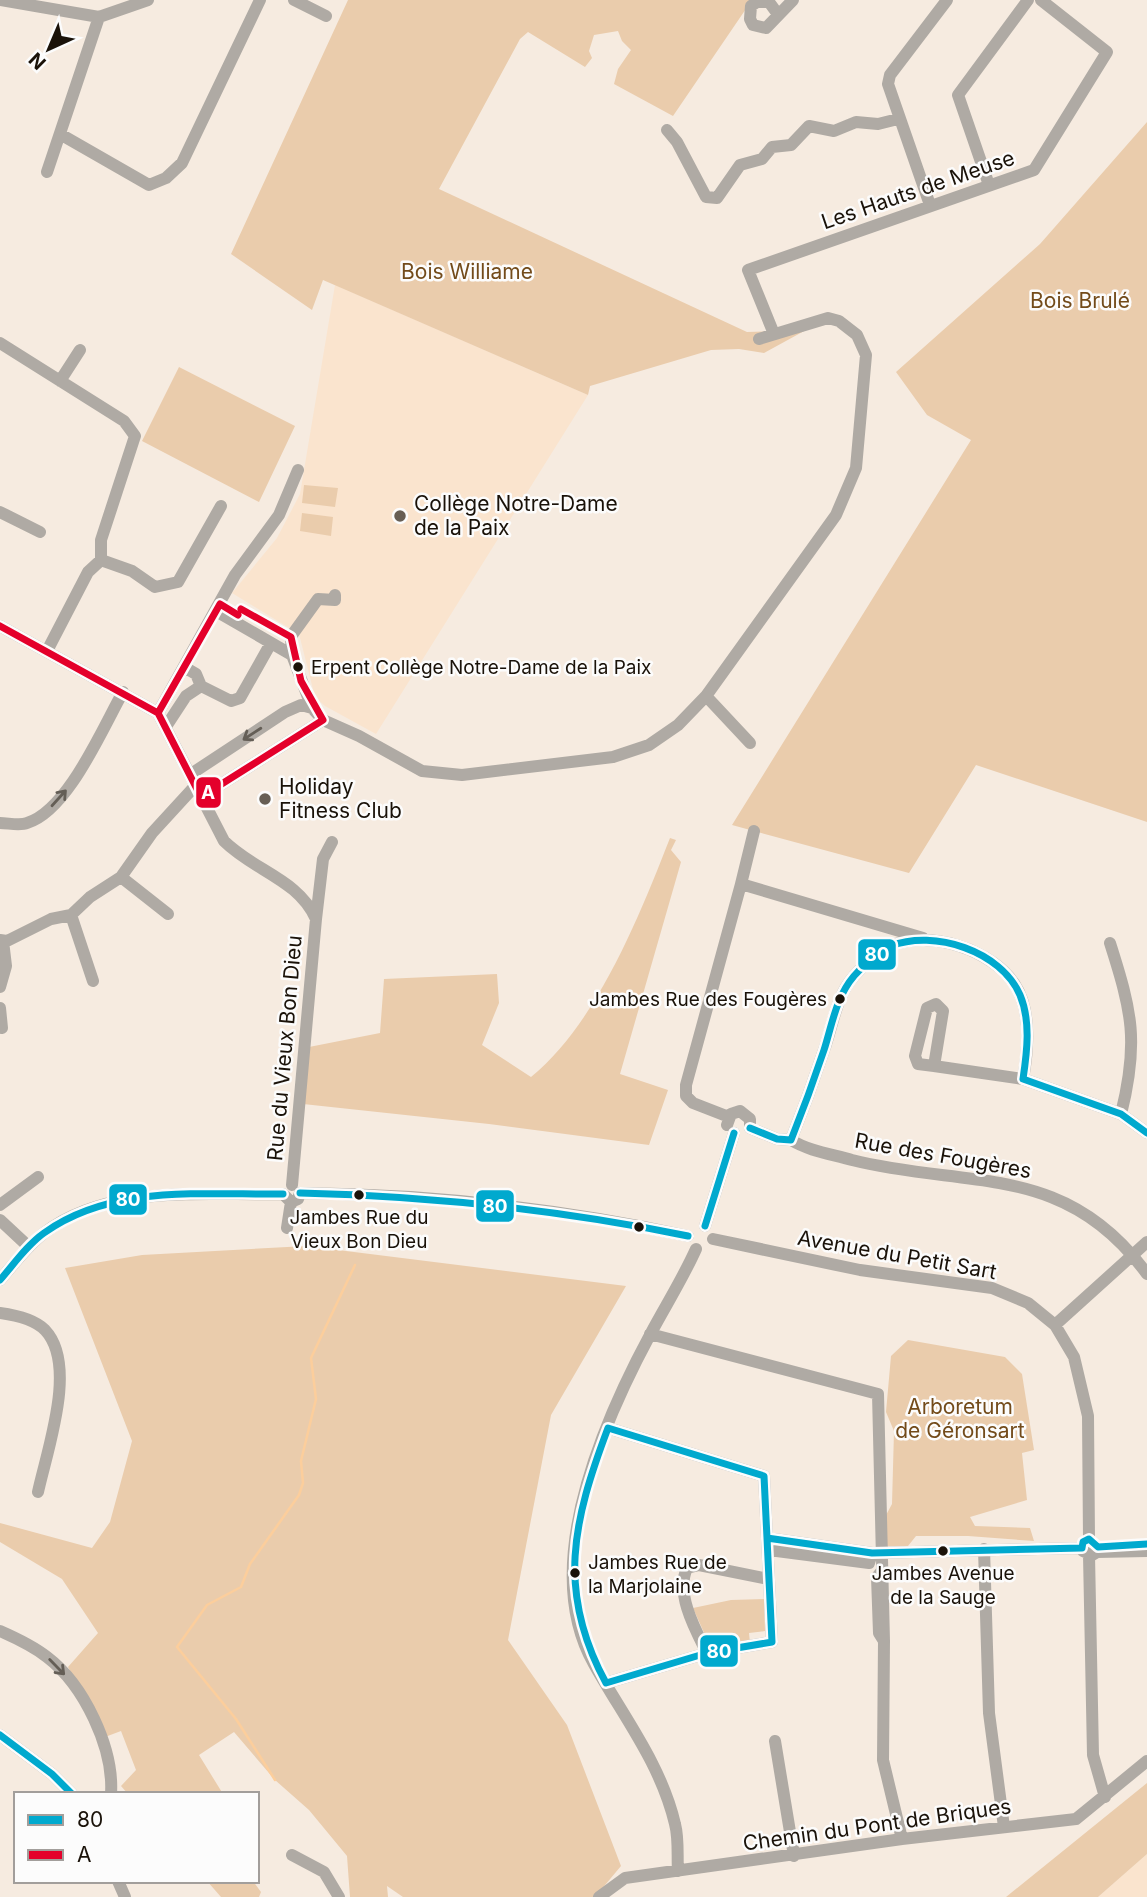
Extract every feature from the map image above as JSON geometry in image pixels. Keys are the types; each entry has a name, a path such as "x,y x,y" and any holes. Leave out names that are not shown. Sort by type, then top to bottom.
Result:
{"street":[{"path":"0,0 99,17 148,0"},
{"path":"60,134 149,185 166,178 182,163 260,0"},
{"path":"294,0 326,16"},
{"path":"777,13 793,0"},
{"path":"930,205 888,91 890,75 947,0"},
{"path":"989,185 957,95 1028,0"},
{"name":"Les Hauts de Meuse","path":"774,334 748,270 1038,167 1107,52 1041,0"},
{"path":"47,172 99,17"},
{"path":"667,130 677,142 706,197 717,198 740,165 762,159 772,147 791,145 809,126 834,131 856,122 878,124 898,119"},
{"path":"335,595 335,600 318,599 291,636 288,652 306,706 323,720 359,736 422,771 462,775 613,757 649,745 678,725 706,696 836,515 856,468 866,355 857,335 839,321 828,318 759,339"},
{"path":"0,343 124,421 135,436 101,540 101,560 88,572 47,651"},
{"path":"60,381 80,350"},
{"path":"0,626 158,713 235,575 279,515 298,470"},
{"path":"101,560 132,572 155,587 178,582 221,506"},
{"path":"0,512 40,532"},
{"path":"216,611 288,652"},
{"path":"184,667 196,674 201,686 226,700 236,701 271,643"},
{"path":"167,725 186,696 201,686"},
{"path":"0,823 27,824 49,809 66,791 123,692"},
{"path":"706,696 750,743"},
{"path":"0,988 5,966 1,941 51,919 71,915 90,897 121,877 152,833 196,786 285,712 306,706"},
{"name":"Rue du Vieux Bon Dieu","path":"158,713 167,725 224,841 252,865 298,892 308,902 316,919 287,1228"},
{"path":"196,786 323,720"},
{"path":"729,1117 693,1103 686,1096 686,1085 754,831"},
{"path":"316,919 323,859 332,842"},
{"path":"121,877 168,914"},
{"path":"741,884 981,955 1016,985 1024,1009 1028,1038 1023,1079"},
{"path":"71,915 93,981"},
{"path":"892,928 892,946"},
{"path":"791,1140 845,988 867,963 892,946 926,939"},
{"path":"1110,943 1127,991 1133,1033 1131,1072 1121,1114"},
{"path":"0,1008 2,1028"},
{"path":"934,1066 1023,1079 1121,1114 1147,1133"},
{"path":"735,1111 744,1112 750,1119 750,1128 743,1134 734,1133 727,1126 729,1117 735,1111"},
{"name":"Rue des Fougères","path":"750,1128 777,1139 791,1140 803,1147 878,1166 1022,1185 1090,1217 1114,1236 1147,1274"},
{"path":"696,1249 704,1250 713,1239 705,1226 734,1133"},
{"path":"0,1205 38,1177"},
{"path":"0,1280 29,1247 77,1213 128,1198 292,1194 401,1197 615,1220 688,1236 696,1249"},
{"path":"0,1220 29,1247"},
{"path":"688,1236 698,1225 705,1226"},
{"name":"Avenue du Petit Sart","path":"713,1239 860,1270 992,1288 1028,1303 1055,1325 1073,1357 1088,1416 1093,1755 1105,1797"},
{"path":"1055,1325 1147,1242"},
{"path":"678,1871 676,1825 660,1780 594,1664 580,1632 574,1599 573,1564 576,1528 587,1486 608,1428 650,1334 696,1249"},
{"path":"0,1313 33,1321 44,1328 60,1358 61,1383 38,1492"},
{"path":"650,1334 878,1394 876,1553 881,1572 877,1577 879,1633 884,1641 883,1760 902,1839"},
{"path":"607,1683 707,1653 772,1643 764,1476 608,1428"},
{"path":"768,1544 869,1563 876,1553"},
{"path":"876,1553 1091,1548 1147,1544"},
{"path":"1091,1548 1147,1551"},
{"path":"984,1549 989,1713 1004,1828"},
{"path":"707,1653 688,1609 684,1588 687,1568 699,1565 768,1579"},
{"path":"0,1631 48,1657 71,1681 102,1735 112,1777 111,1792"},
{"path":"0,1735 52,1774 70,1792"},
{"path":"775,1741 794,1856"},
{"name":"Chemin du Pont de Briques","path":"598,1897 625,1878 902,1839 1076,1819 1147,1760"},
{"path":"292,1856 324,1872 339,1897"}],"shaded area":[{"name":"Collège Notre-Dame de la Paix","path":"335,285 588,395 376,734 325,706 315,697 299,634 232,593 277,538 300,494"},
{"path":"1147,1854 1147,1897 1098,1897"}],"green space":[{"name":"Bois Williame","path":"348,0 752,0 673,116 614,84 618,69 631,50 622,41 618,31 594,35 589,51 592,58 585,67 528,32 520,39 439,189 747,332 806,330 764,353 739,349 711,350 590,386 588,395 323,280 312,310 231,254"},
{"name":"Bois Brulé","path":"1147,122 1147,822 976,765 909,873 732,825 971,440 927,415 896,372 1040,244"},
{"path":"179,367 295,426 259,502 142,441"},
{"path":"304,485 338,488 335,507 302,503"},
{"path":"302,513 333,517 331,536 300,531"},
{"path":"670,838 676,840 671,850 681,862 620,1074 668,1090 649,1145 303,1104 309,1047 380,1033 384,979 497,974 499,1003 482,1045 531,1077 555,1054 596,998 630,934"},
{"path":"306,1246 626,1286 551,1415 508,1640 567,1725 621,1866 595,1897 403,1897 387,1886 388,1897 350,1897 347,1856 309,1810 275,1780 234,1732 199,1755 222,1792 126,1792 121,1786 136,1770 121,1731 105,1737 68,1667 98,1633 62,1579 0,1542 0,1523 92,1548 110,1522 132,1441 65,1268 142,1255"},
{"name":"Arboretum de Géronsart","path":"908,1340 1005,1357 1022,1374 1034,1450 1022,1453 1027,1500 970,1517 975,1526 1030,1528 1034,1541 968,1536 916,1536 908,1546 886,1546 885,1517 892,1504 894,1431 886,1412 891,1356"},
{"path":"764,1599 765,1631 749,1633 750,1643 710,1646 693,1608 731,1600"},
{"path":"1147,1783 1147,1854 1098,1897 1006,1897"},
{"path":"209,1883 254,1883 261,1892 259,1897 221,1897"}],"waterway":[{"path":"275,1780 236,1719 177,1647 207,1605 241,1587 250,1564 299,1495 303,1483 301,1461 316,1399 311,1358 355,1265"}],"transit line":[{"name":"A","path":"158,713 220,604 238,615"},
{"name":"A","path":"0,626 158,713 201,797 323,720 301,681 291,637 241,609"},
{"name":"80","path":"750,1128 777,1139 791,1140 835,1011 848,984 871,959 891,946 908,941 946,942 964,948 998,966 1011,980 1020,995 1026,1015 1027,1047 1023,1079"},
{"name":"80","path":"1023,1079 1121,1114 1147,1133"},
{"name":"80","path":"705,1226 734,1133"},
{"name":"80","path":"300,1193 398,1197 495,1206 688,1236"},
{"name":"80","path":"0,1280 26,1249 44,1233 71,1217 99,1206 128,1199 159,1196 283,1194"},
{"name":"80","path":"608,1428 764,1476 772,1642 707,1653 606,1683 590,1649 580,1617 575,1586 575,1556 586,1494 608,1428"},
{"name":"80","path":"767,1538 872,1553 1082,1548"},
{"name":"80","path":"1082,1548 1083,1542 1089,1539 1098,1547 1147,1544"},
{"name":"80","path":"0,1735 52,1774 70,1792"}],"place":[{"name":"Collège Notre-Dame de la Paix","path":"400,516"},
{"name":"Erpent Collège Notre-Dame de la Paix","path":"298,667"},
{"name":"Holiday Fitness Club","path":"265,799"},
{"name":"Jambes Rue des Fougères","path":"840,999"},
{"name":"Jambes Rue du Vieux Bon Dieu","path":"359,1195"},
{"name":"Jambes Avenue de la Sauge","path":"943,1551"},
{"name":"Jambes Rue de la Marjolaine","path":"575,1573"}]}
